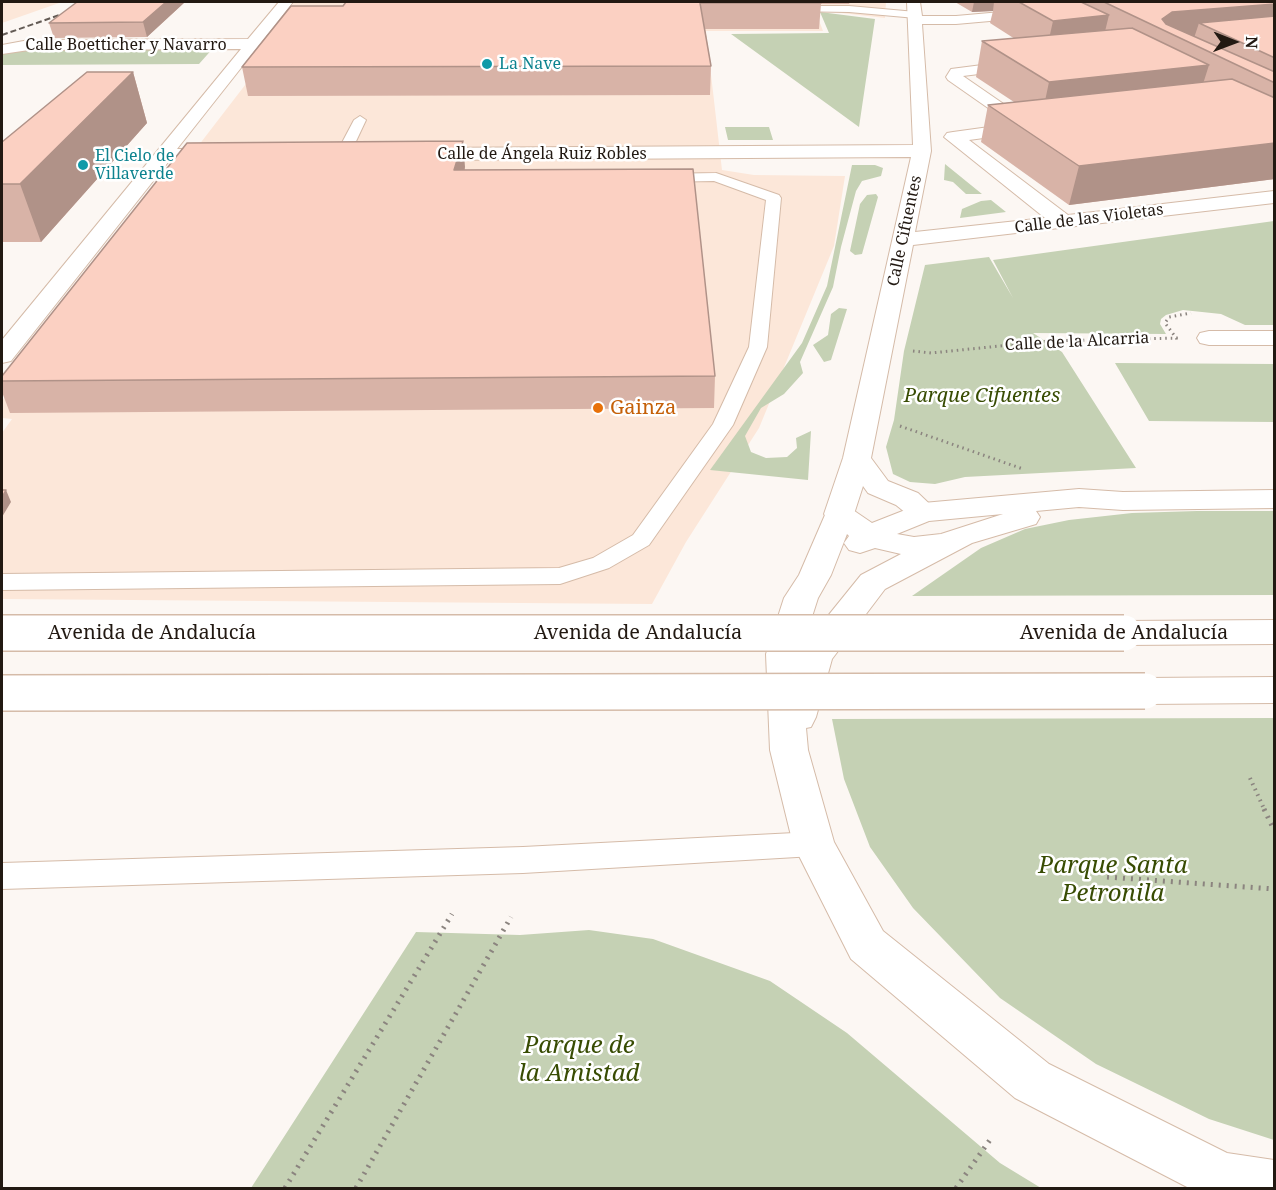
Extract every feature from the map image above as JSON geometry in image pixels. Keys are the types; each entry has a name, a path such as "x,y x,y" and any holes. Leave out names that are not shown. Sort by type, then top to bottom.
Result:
{"street":[{"path":"6,344 251,44 272,25 286,2"},
{"path":"916,12 1051,14"},
{"name":"Calle Cifuentes","path":"916,12 918,108 922,151 881,349 857,458 839,514 815,575 801,598 783,654 789,750 814,844 867,945 1032,1081 1223,1178 1275,1186"},
{"path":"954,13 974,31"},
{"name":"Calle Boetticher y Navarro","path":"2,49 29,45 251,44"},
{"path":"1011,53 1035,64 957,72 954,77 1027,127"},
{"name":"Calle Boetticher y Navarro","path":"212,66 234,66"},
{"path":"1046,125 953,137 1063,222"},
{"name":"Calle de Ángela Ruiz Robles","path":"403,154 922,151"},
{"path":"319,154 367,154"},
{"path":"162,155 236,155"},
{"name":"Calle de las Violetas","path":"903,239 931,238 1275,197"},
{"path":"1209,338 1275,338"},
{"path":"815,575 882,540 917,535 925,527 923,512 907,499 878,487 857,458"},
{"path":"923,512 1080,498 1123,501 1275,499"},
{"path":"815,656 873,582 946,543 961,536 1017,519 1123,501"},
{"path":"839,514 882,540 914,547 946,543"},
{"path":"789,750 830,605 863,568 882,540"},
{"name":"Avenida de Andalucía","path":"2,633 1275,632"},
{"path":"2,693 1275,690"}],"lane":[{"path":"773,8 864,6 886,13 916,12"},
{"path":"343,154 360,120"},
{"path":"2,582 561,576 601,563 640,540 723,425 758,347 774,198 716,177 648,178"},
{"path":"2,876 523,860 814,844"}],"path":[{"name":"Calle de la Alcarria","path":"881,349 932,352 1049,341 1209,338"},
{"path":"893,423 1027,470"},
{"path":"1250,778 1275,830"},
{"path":"1107,877 1275,889"},
{"path":"285,1188 452,914"},
{"path":"356,1188 511,917"},
{"path":"956,1188 992,1137"}],"shaded area":[{"path":"2,2 62,2 2,23"},
{"path":"294,2 886,2 885,18 815,10 823,31 706,31 722,170 754,175 845,176 834,246 759,428 686,542 652,604 2,599 2,433 12,419 2,418 2,401 252,76"}],"green space":[{"path":"820,12 875,19 859,127 731,34 829,33"},
{"path":"215,46 199,64 2,65 4,49"},
{"path":"725,127 769,127 773,140 728,140"},
{"path":"945,164 982,194 966,194 953,182 944,180"},
{"path":"852,165 875,165 883,168 881,176 862,181 856,191 833,287 800,362 803,373 784,394 761,408 745,436 751,452 766,458 787,457 797,448 796,438 811,431 808,480 710,470 802,343 827,286"},
{"path":"876,194 878,197 862,254 855,255 850,251 860,204 867,195"},
{"path":"991,200 1006,212 960,218 962,209 981,201"},
{"name":"Parque Cifuentes","path":"1274,221 1274,325 1245,325 1221,314 1183,310 1166,315 1161,319 1160,324 1166,334 1033,333 1062,352 1136,468 965,477 935,484 910,482 893,474 886,447 894,420 904,351 925,265 989,257 1013,298 993,260"},
{"path":"839,308 847,309 831,360 824,362 813,345 828,335 831,314"},
{"path":"1115,363 1274,364 1274,422 1149,421"},
{"path":"1274,511 1274,595 912,596 981,548 1025,529 1069,520 1132,513"},
{"name":"Parque Santa Petronila","path":"1274,718 1274,1140 1209,1119 1096,1064 1000,998 913,908 870,847 844,779 832,719"},
{"name":"Parque de la Amistad","path":"589,930 653,939 770,981 847,1033 1000,1163 1041,1188 251,1188 416,932 520,935"}],"building":[{"path":"77,2 166,2 143,22 49,23"},
{"path":"346,2 821,3 700,3 711,66 242,67 291,6 343,6"},
{"path":"1019,2 1081,2 1109,15 1053,21"},
{"path":"1104,2 1275,2 1275,4 1172,12 1162,19 1166,24 1275,72 1275,83"},
{"path":"1275,16 1275,58 1199,23"},
{"path":"1132,28 1209,65 1049,82 982,41"},
{"path":"87,72 133,72 20,184 2,184 2,142"},
{"path":"1232,79 1275,98 1275,143 1079,166 988,105"},
{"path":"463,141 454,170 693,169 715,376 2,381 2,376 187,143"}],"railway":[{"path":"2,35 97,2"}],"place":[{"name":"La Nave","path":"487,64"},
{"name":"El Cielo de Villaverde","path":"83,165"},
{"name":"Gainza","path":"598,408"}]}
